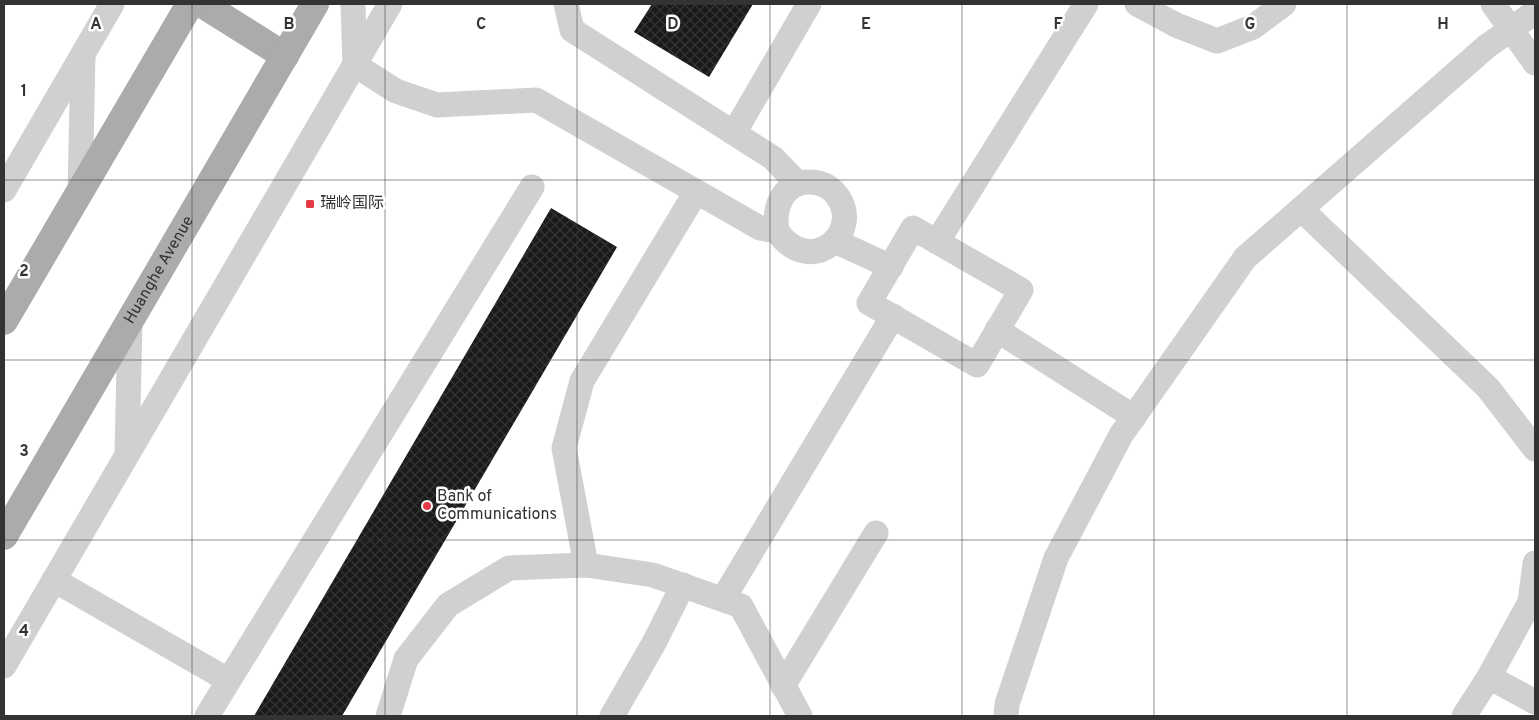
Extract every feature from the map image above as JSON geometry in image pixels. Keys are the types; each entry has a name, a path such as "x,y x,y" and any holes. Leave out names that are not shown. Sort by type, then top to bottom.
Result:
{"main road":[{"path":"4,321 190,4"},
{"path":"202,4 285,56"},
{"name":"Huanghe Avenue","path":"4,536 315,4"}],"street":[{"path":"4,190 112,4"},
{"path":"354,4 355,65"},
{"path":"4,666 390,4"},
{"path":"566,4 572,30 773,158 798,184"},
{"path":"734,133 809,4"},
{"path":"937,242 1086,4"},
{"path":"1137,4 1176,25 1217,41 1254,27 1284,4"},
{"path":"1493,4 1535,63"},
{"path":"1006,716 1008,704 1056,558 1121,435 1245,258 1486,47 1535,12"},
{"path":"80,192 84,53"},
{"path":"355,65 396,91 437,104 536,100 760,228 777,231"},
{"path":"810,182 821,184 831,189 839,198 844,208 845,220 842,231 835,241 815,251 792,248 777,231 776,214 780,198 798,184 810,182"},
{"path":"207,716 532,187"},
{"path":"586,565 564,448 582,381 696,192"},
{"path":"1301,209 1488,388 1535,449"},
{"path":"913,228 1021,290 977,365 869,303 890,267 913,228"},
{"path":"835,241 890,267"},
{"path":"723,599 892,316"},
{"path":"127,456 130,321"},
{"path":"997,330 1134,416"},
{"path":"783,686 876,533"},
{"path":"1464,716 1489,676 1530,602 1535,563"},
{"path":"388,716 406,659 448,605 509,568 586,565 654,575 741,606 800,716"},
{"path":"54,580 228,680"},
{"path":"612,716 654,643 683,586"},
{"path":"1489,676 1535,702"}],"building":[{"path":"652,4 753,4 709,77 634,32"},
{"path":"551,208 617,247 342,716 254,716"}],"place":[{"name":"瑞岭国际","path":"310,204"},
{"name":"Bank of Communications","path":"427,506"}]}
